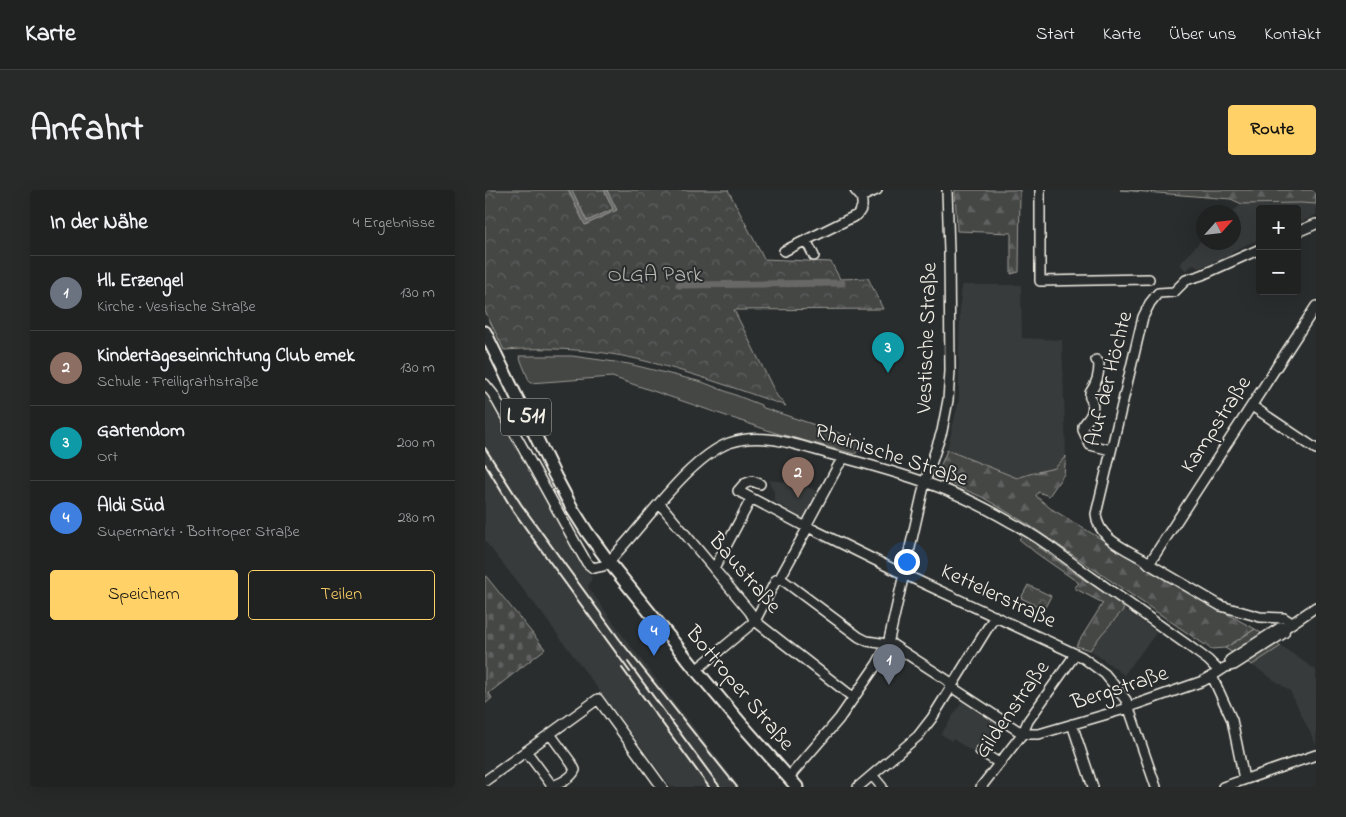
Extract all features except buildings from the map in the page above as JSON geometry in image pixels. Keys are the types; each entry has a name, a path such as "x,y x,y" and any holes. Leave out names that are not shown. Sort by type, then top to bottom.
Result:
{"main road":[{"name":"Bottroper Straße","path":"485,332 555,476 587,532 696,670 797,787"}],"street":[{"path":"784,250 857,215 863,206 858,194 877,190"},
{"name":"Vestische Straße","path":"789,777 835,725 877,664 888,644 925,482 947,410 949,384 949,252 947,190"},
{"path":"1040,190 1040,281 1149,280"},
{"path":"1301,230 1316,224"},
{"path":"806,240 814,256"},
{"name":"Auf der Höchte","path":"1258,250 1202,276 1186,280 1174,292 1158,293 1154,298 1143,317 1096,514 1099,528 1108,538 1221,606 1260,617 1284,618 1289,625"},
{"name":"Kampstraße","path":"1149,564 1316,306"},
{"path":"1095,360 1099,363 1099,374 1090,393 1093,407 1092,413 1083,426 1083,430 1090,445 1111,450"},
{"path":"485,384 493,394 587,563 595,568 609,562"},
{"path":"1252,406 1316,449"},
{"name":"Rheinische Straße","path":"609,562 704,458 722,446 739,440 753,438 787,442 925,482 980,506 1025,530 1186,644 1219,671"},
{"path":"696,670 755,621 844,458"},
{"path":"714,569 751,499 738,491 744,484 752,481 760,484"},
{"name":"Kettelerstraße","path":"751,499 793,521 1090,662 1105,674 1126,700 1156,787"},
{"name":"Baustraße","path":"660,504 750,612 755,621 854,698"},
{"path":"780,578 859,637 867,641 893,645 940,675 956,690 1023,733"},
{"name":"Bergstraße","path":"1023,733 1039,734 1128,708 1219,671 1229,661 1281,627 1289,625 1316,608"},
{"path":"858,787 915,739 927,724 995,616"},
{"name":"Gildenstraße","path":"981,787 1023,733 1028,721 1074,654"},
{"path":"1219,671 1232,720 1244,779"},
{"path":"485,781 598,699 662,787"},
{"path":"1072,724 1093,787"},
{"path":"526,751 552,785 565,780 574,772 574,767 550,734"},
{"path":"980,751 999,764"},
{"path":"1223,787 1316,755"},
{"path":"872,775 882,787"}],"shaded area":[{"path":"568,190 572,190 587,221 613,209 604,190 607,190 617,210 585,225"},
{"path":"1242,204 1316,204 1316,215 1301,221 1301,205 1256,205 1256,241 1241,247"},
{"path":"1196,246 1196,250 1235,250 1229,257 1218,263 1216,260 1209,265 1198,268 1194,264 1186,271 1180,264"},
{"path":"962,285 1021,285 1022,338 1062,340 1066,456 1055,468 1017,478 947,450 959,400"},
{"path":"485,394 525,462 577,558 592,578 588,587 626,640 740,787 671,787 540,611 485,541"},
{"path":"768,480 798,483 823,494 808,522 774,501 774,492"},
{"path":"1124,609 1157,632 1124,675 1090,650"},
{"path":"1281,646 1316,670 1316,745 1290,691 1252,665"},
{"path":"962,702 1001,727 989,747 992,751 985,760 953,739 951,741 941,734"}],"green space":[{"name":"OLGA Park","path":"485,190 728,190 764,259 831,262 840,279 868,278 883,309 734,310 777,396 786,406 694,375 621,356 571,350 504,350 485,311"},
{"path":"955,190 1020,190 1019,272 1011,274 1011,233 957,231"},
{"path":"1120,190 1316,190 1316,204 1242,204 1231,199"},
{"path":"519,356 572,356 629,364 702,382 761,405 761,407 866,442 855,454 776,433 612,377 530,383"},
{"path":"947,450 1017,478 1055,468 1066,456 1064,474 1049,496 1038,492 1036,496 1050,508 1205,602 1255,629 1225,648 1211,649 1029,525 982,497 936,477"},
{"path":"1023,535 1077,575 1117,601 1124,609 1090,650 1076,646 1103,603 1074,588 1079,583 1019,539"},
{"path":"485,575 545,649 489,693 492,698 485,704"},
{"path":"1028,585 1051,596 1044,609 1021,598"},
{"path":"1255,629 1281,646 1252,665 1225,648"}],"waterway":[{"path":"679,285 842,283"}],"railway":[{"path":"485,448 521,504 620,640 737,787"},
{"path":"485,464 512,509 630,672"},
{"path":"628,662 720,787"},
{"path":"622,668 709,787"}],"place":[{"name":"Gartendom","path":"888,373"},
{"name":"Kindertageseinrichtung Club emek","path":"798,498"},
{"name":"Aldi Süd","path":"654,656"},
{"name":"Hl. Erzengel","path":"889,685"}]}
